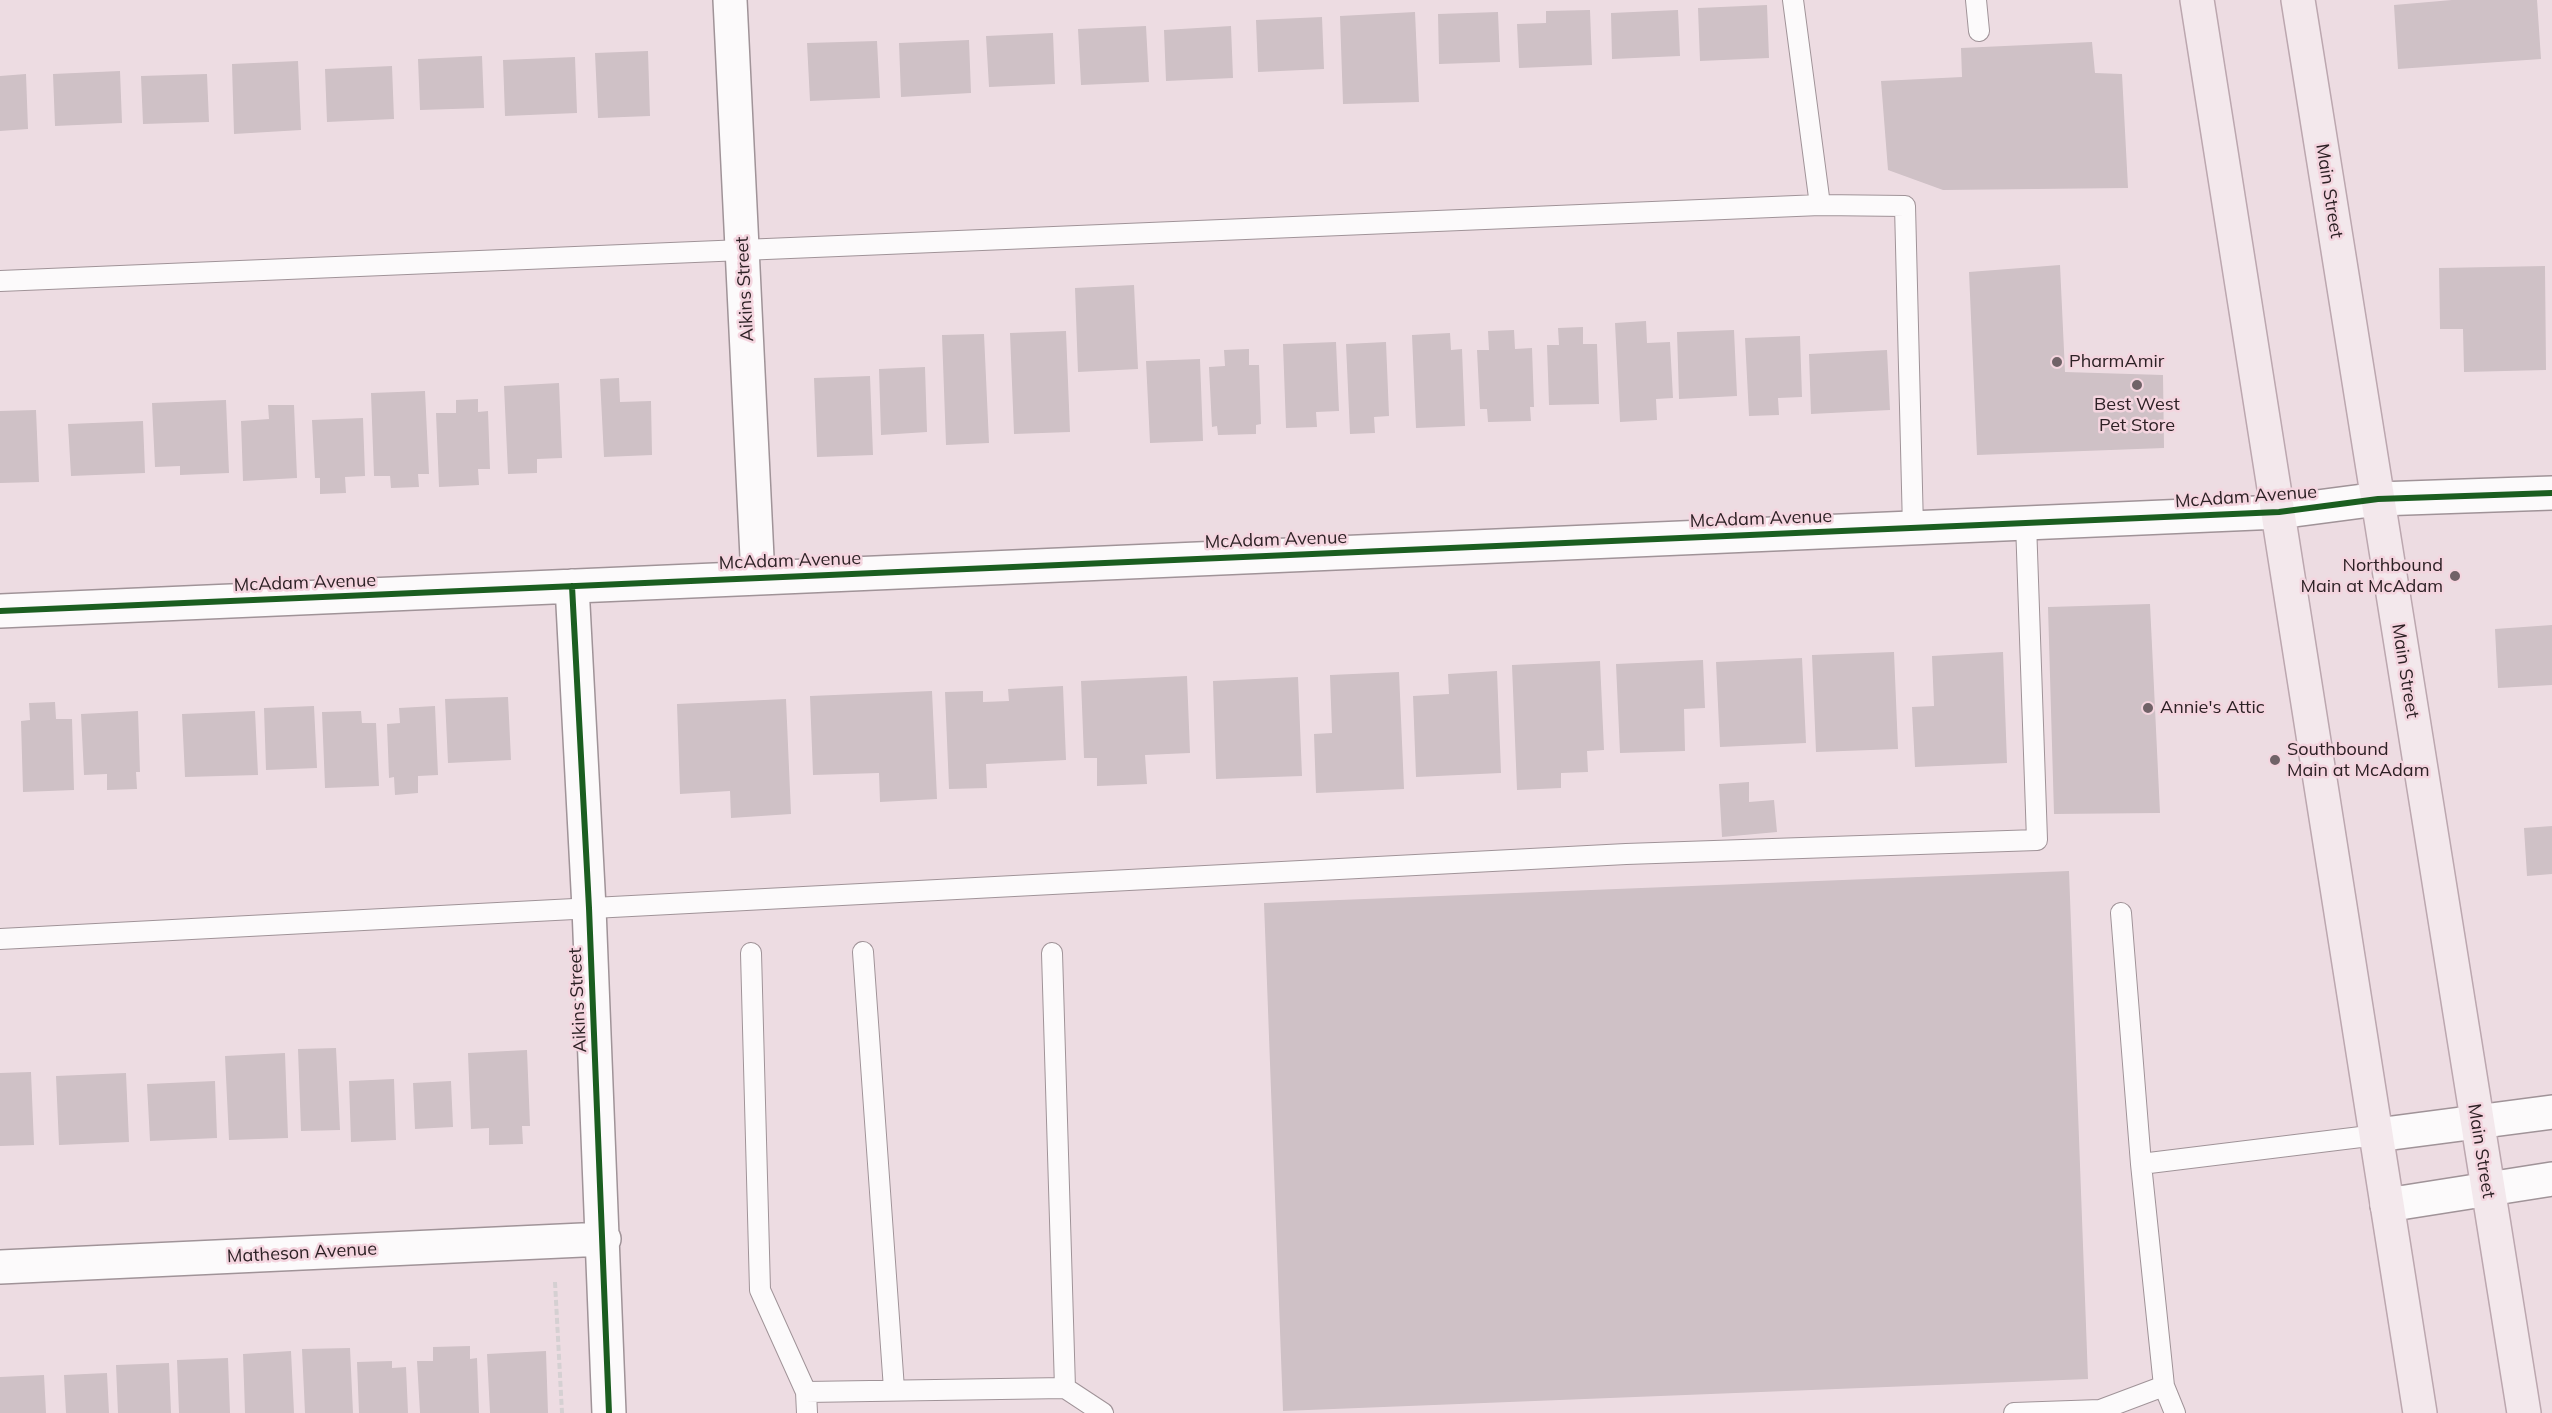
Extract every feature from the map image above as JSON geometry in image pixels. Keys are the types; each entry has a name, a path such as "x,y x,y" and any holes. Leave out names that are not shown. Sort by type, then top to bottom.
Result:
{"main road":[{"path":"2197,0 2420,1413"},
{"name":"Main Street","path":"2298,0 2524,1413"}],"street":[{"name":"Aikins Street","path":"730,0 744,249 758,578"},
{"name":"McAdam Avenue","path":"0,611 2279,512 2378,500 2552,493"},
{"name":"Aikins Street","path":"572,586 604,1239 609,1413"},
{"path":"2377,1135 2552,1112"},
{"path":"2387,1205 2552,1179"},
{"name":"Matheson Avenue","path":"0,1267 604,1239"}],"lane":[{"path":"1793,0 1820,205"},
{"path":"1976,0 1979,31"},
{"path":"0,281 1820,205 1905,206 1913,528"},
{"path":"0,939 1626,854 2037,840 2026,523"},
{"path":"2121,913 2141,1164 2164,1386 2175,1413"},
{"path":"863,952 894,1389"},
{"path":"751,953 760,1290 806,1392 807,1413"},
{"path":"1052,953 1065,1388"},
{"path":"2141,1164 2377,1135"},
{"path":"2014,1413 2100,1410 2164,1386"},
{"path":"806,1392 1065,1388 1103,1413"}],"path":[{"path":"553,1241 562,1413"}],"building":[{"path":"2452,0 2537,0 2541,59 2398,69 2394,5"},
{"path":"1767,5 1769,58 1700,61 1698,8"},
{"path":"1590,10 1592,65 1519,68 1517,24 1546,23 1546,11"},
{"path":"1678,10 1680,56 1612,59 1611,13"},
{"path":"1415,12 1419,102 1343,104 1340,16"},
{"path":"1498,12 1500,62 1439,64 1438,14"},
{"path":"1322,17 1324,69 1258,72 1256,20"},
{"path":"1146,26 1149,82 1081,85 1078,29"},
{"path":"1231,26 1233,78 1166,81 1164,30"},
{"path":"1053,33 1055,84 989,87 986,36"},
{"path":"969,40 971,93 901,97 899,43"},
{"path":"877,41 880,98 810,101 807,43"},
{"path":"2092,42 2095,73 2122,74 2128,188 1943,190 1888,170 1881,81 1962,77 1961,48"},
{"path":"648,51 650,116 598,118 595,53"},
{"path":"482,56 484,108 420,110 418,59"},
{"path":"575,57 577,113 505,116 503,60"},
{"path":"298,61 301,130 234,134 232,64"},
{"path":"392,66 394,119 327,122 325,69"},
{"path":"120,71 122,123 55,126 53,74"},
{"path":"26,74 28,129 0,131 0,76"},
{"path":"207,74 209,122 143,124 141,76"},
{"path":"2060,265 2065,372 2163,375 2164,448 1977,455 1969,272"},
{"path":"2545,266 2546,370 2464,372 2463,329 2440,329 2439,268"},
{"path":"1134,285 1138,369 1078,372 1075,288"},
{"path":"1646,321 1647,343 1670,342 1673,398 1656,399 1657,420 1620,422 1615,323"},
{"path":"1583,327 1583,344 1597,344 1599,404 1549,405 1547,345 1559,345 1558,328"},
{"path":"1514,330 1515,349 1532,348 1534,407 1530,407 1531,421 1488,422 1487,409 1480,409 1477,350 1489,350 1488,331"},
{"path":"1734,330 1737,396 1679,399 1677,332"},
{"path":"1066,331 1070,432 1014,434 1010,333"},
{"path":"1450,333 1451,350 1462,349 1465,426 1416,428 1412,335"},
{"path":"984,334 989,443 946,445 942,335"},
{"path":"1800,336 1802,397 1778,398 1779,415 1749,416 1745,338"},
{"path":"1336,342 1339,411 1316,412 1317,427 1286,428 1283,344"},
{"path":"1386,342 1389,416 1374,417 1375,433 1350,434 1346,344"},
{"path":"1249,349 1249,365 1259,365 1261,424 1256,425 1256,434 1218,435 1217,426 1212,427 1209,367 1225,366 1224,350"},
{"path":"1887,350 1890,410 1811,414 1809,354"},
{"path":"1200,359 1203,441 1150,443 1146,361"},
{"path":"925,367 927,432 881,435 879,369"},
{"path":"870,376 873,455 817,457 814,378"},
{"path":"619,378 620,402 651,401 652,455 604,457 600,379"},
{"path":"559,383 562,458 537,459 537,473 508,474 504,386"},
{"path":"425,391 429,474 418,474 419,487 391,488 390,476 374,476 371,393"},
{"path":"478,399 478,412 488,411 490,469 478,469 479,485 439,487 436,413 456,413 456,400"},
{"path":"226,400 229,473 180,475 180,466 155,467 152,403"},
{"path":"268,405 294,405 297,478 243,481 241,421 269,419"},
{"path":"36,410 39,482 0,483 0,411"},
{"path":"363,418 365,476 345,477 346,493 320,494 320,478 315,478 312,420"},
{"path":"143,421 145,473 71,476 68,424"},
{"path":"2150,604 2160,813 2054,814 2048,607"},
{"path":"2552,625 2552,685 2498,688 2495,629"},
{"path":"1894,652 1898,749 1816,752 1812,655"},
{"path":"2003,652 2007,763 1915,767 1912,707 1934,706 1932,656"},
{"path":"1802,658 1806,743 1720,747 1716,662"},
{"path":"1703,660 1705,708 1684,709 1685,751 1620,753 1616,664"},
{"path":"1600,661 1604,750 1587,751 1588,772 1561,773 1561,788 1517,790 1512,665"},
{"path":"1497,671 1501,773 1416,777 1413,696 1449,694 1448,674"},
{"path":"1399,672 1404,789 1316,793 1314,734 1332,733 1330,675"},
{"path":"1187,676 1190,753 1145,755 1147,784 1097,786 1097,758 1084,758 1081,681"},
{"path":"1298,677 1302,776 1216,779 1213,681"},
{"path":"1063,686 1066,760 986,764 987,788 949,789 945,692 983,691 983,702 1009,701 1008,689"},
{"path":"932,691 937,799 880,802 879,773 813,775 810,696"},
{"path":"508,697 511,760 448,763 445,699"},
{"path":"786,699 791,814 731,818 730,791 680,794 677,704"},
{"path":"55,702 56,719 72,719 74,790 23,792 21,721 30,720 29,703"},
{"path":"314,706 317,768 266,770 264,708"},
{"path":"435,706 438,775 418,776 418,793 395,795 394,777 389,778 387,724 400,723 399,708"},
{"path":"138,711 140,772 136,772 137,789 107,790 107,774 84,775 81,714"},
{"path":"255,711 258,775 185,777 182,714"},
{"path":"361,711 362,723 376,723 379,786 325,788 322,712"},
{"path":"1749,782 1749,802 1774,800 1777,832 1722,837 1719,784"},
{"path":"2552,826 2552,874 2527,876 2524,828"},
{"path":"2069,871 2088,1379 1283,1411 1264,903"},
{"path":"336,1048 340,1130 301,1131 298,1049"},
{"path":"527,1050 530,1126 522,1126 523,1144 489,1145 489,1128 471,1129 468,1053"},
{"path":"285,1053 288,1138 229,1140 225,1056"},
{"path":"31,1072 34,1145 0,1146 0,1073"},
{"path":"126,1073 129,1142 59,1145 56,1076"},
{"path":"394,1079 396,1140 351,1142 349,1081"},
{"path":"215,1081 217,1138 150,1141 147,1084"},
{"path":"451,1081 453,1127 415,1129 413,1083"},
{"path":"470,1346 470,1359 477,1358 479,1413 420,1413 417,1361 433,1361 433,1347"},
{"path":"350,1348 353,1413 305,1413 302,1349"},
{"path":"291,1351 294,1413 245,1413 243,1354"},
{"path":"546,1351 548,1413 490,1413 487,1354"},
{"path":"228,1358 230,1413 179,1413 177,1360"},
{"path":"392,1361 392,1368 406,1367 408,1413 359,1413 357,1362"},
{"path":"169,1363 171,1413 118,1413 116,1365"},
{"path":"107,1373 109,1413 66,1413 64,1375"},
{"path":"44,1375 46,1413 0,1413 0,1377"}],"cycle path":[{"path":"0,611 2279,512 2378,499 2552,493"},
{"path":"572,586 589,908 609,1413"}],"place":[{"name":"PharmAmir","path":"2057,362"},
{"name":"Best West Pet Store","path":"2137,385"},
{"name":"Northbound Main at McAdam","path":"2455,576"},
{"name":"Annie's Attic","path":"2148,708"},
{"name":"Southbound Main at McAdam","path":"2275,760"}]}
